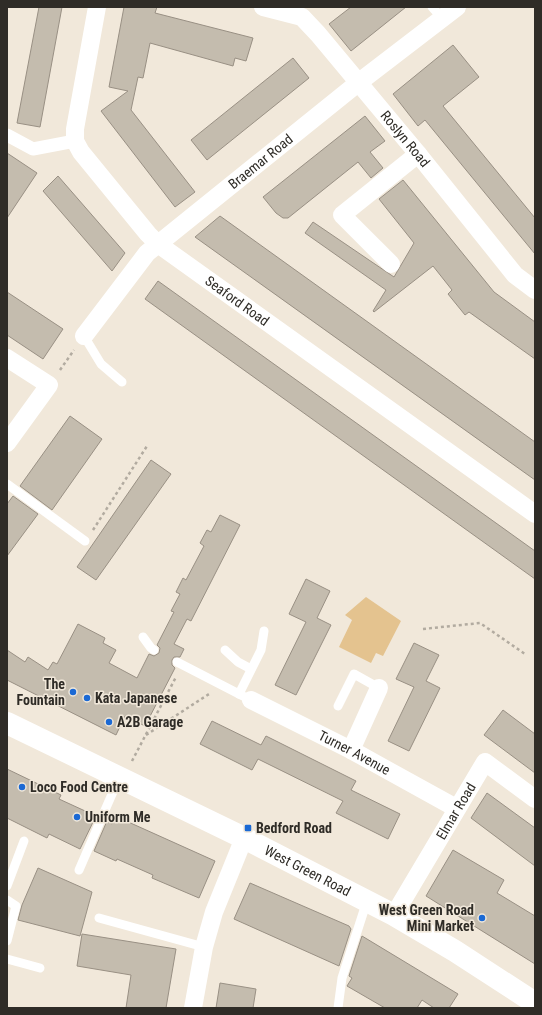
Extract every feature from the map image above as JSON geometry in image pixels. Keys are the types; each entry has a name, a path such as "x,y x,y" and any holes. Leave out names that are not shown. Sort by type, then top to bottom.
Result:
{"main road":[{"name":"West Green Road","path":"7,723 244,838 394,915 528,1003"}],"street":[{"path":"7,135 33,149 75,141 75,129 97,7"},
{"name":"Roslyn Road","path":"263,7 302,17 418,154 514,275 535,290"},
{"name":"Braemar Road","path":"84,336 147,253 358,83 437,13 457,7"},
{"name":"Seaford Road","path":"75,141 81,152 158,244 535,514"},
{"path":"391,264 342,215 418,154"},
{"path":"7,358 49,386 7,443"},
{"path":"351,750 379,688"},
{"name":"Turner Avenue","path":"245,697 351,750 456,808"},
{"name":"Elmar Road","path":"394,915 456,808 485,762 535,799"},
{"path":"193,1008 204,947 214,912 244,838"}],"lane":[{"path":"84,336 100,364 122,382"},
{"path":"7,484 85,541"},
{"path":"180,663 245,697 251,669 261,650 264,631"},
{"path":"143,637 154,650"},
{"path":"225,650 238,662 251,669"},
{"path":"338,706 354,674 379,688"},
{"path":"79,870 118,777"},
{"path":"7,886 24,841"},
{"path":"7,900 16,906 7,941"},
{"path":"338,1008 342,978 367,901"},
{"path":"99,918 204,947"},
{"path":"7,959 40,968"}],"path":[{"path":"49,386 84,336"},
{"path":"85,541 147,446"},
{"path":"423,629 480,623 525,654"},
{"path":"118,777 122,766 128,769 180,663"},
{"path":"146,735 212,693 217,683"}],"shaded area":[{"path":"366,597 401,621 383,656 376,653 371,663 339,647 352,620 345,615"}],"building":[{"path":"39,7 62,7 40,127 17,123"},
{"path":"124,7 157,7 155,13 253,38 246,61 235,58 233,66 150,43 143,78 138,77 131,110 195,192 175,207 101,111 128,91 109,87"},
{"path":"351,7 406,7 351,51 329,24"},
{"path":"453,45 479,77 443,106 535,218 535,254 425,120 418,126 393,94"},
{"path":"293,58 309,78 207,160 191,140"},
{"path":"365,116 385,141 370,152 383,168 371,178 358,162 288,218 283,218 276,213 263,197"},
{"path":"7,153 37,173 7,218"},
{"path":"58,176 125,253 112,271 43,191"},
{"path":"403,180 494,292 535,322 535,359 469,312 465,315 448,294 452,290 433,266 374,312 373,311 386,290 305,233 313,222 394,277 414,243 379,199"},
{"path":"220,216 535,442 535,480 195,237"},
{"path":"158,281 535,551 535,579 145,299"},
{"path":"7,292 63,329 43,359 7,335"},
{"path":"70,416 102,439 52,510 20,486"},
{"path":"151,460 171,474 96,580 77,567"},
{"path":"13,496 38,514 7,556 7,504"},
{"path":"220,515 240,525 191,621 187,619 174,644 184,649 180,657 174,657 172,660 172,665 175,668 145,726 125,716 116,735 7,680 7,650 25,662 28,657 48,670 53,662 57,664 78,624 105,638 103,643 116,650 109,663 137,678 149,654 154,656 159,653 160,648 157,645 174,612 171,611 180,594 176,592 183,578 186,580 204,546 200,543 207,530 211,532"},
{"path":"306,579 330,591 317,618 331,625 296,695 275,685 306,622 289,614"},
{"path":"414,643 439,655 426,681 440,688 409,751 388,741 414,687 396,679"},
{"path":"503,710 535,734 535,773 484,735"},
{"path":"212,721 261,745 266,736 356,781 351,790 400,814 388,839 336,813 343,801 258,759 252,770 200,744"},
{"path":"7,769 61,795 59,799 96,816 80,849 49,834 47,838 7,818"},
{"path":"487,793 535,828 535,866 471,818"},
{"path":"115,816 215,861 199,898 152,878 153,875 117,859 116,861 94,851 107,821 112,824"},
{"path":"453,850 504,880 497,893 535,916 535,964 426,896"},
{"path":"38,868 92,892 80,936 18,920 22,905"},
{"path":"250,883 349,926 351,929 339,966 234,919"},
{"path":"82,934 176,949 166,1008 126,1008 131,975 77,966"},
{"path":"362,936 458,994 449,1008 434,1008 422,1000 417,1008 385,1008 347,986 352,978 349,976"},
{"path":"220,983 256,989 253,1008 216,1008"}],"place":[{"name":"The Fountain","path":"73,692"},
{"name":"Kata Japanese","path":"87,698"},
{"name":"A2B Garage","path":"109,722"},
{"name":"Loco Food Centre","path":"22,787"},
{"name":"Uniform Me","path":"77,817"},
{"name":"Bedford Road","path":"248,828"},
{"name":"West Green Road Mini Market","path":"482,918"}]}
